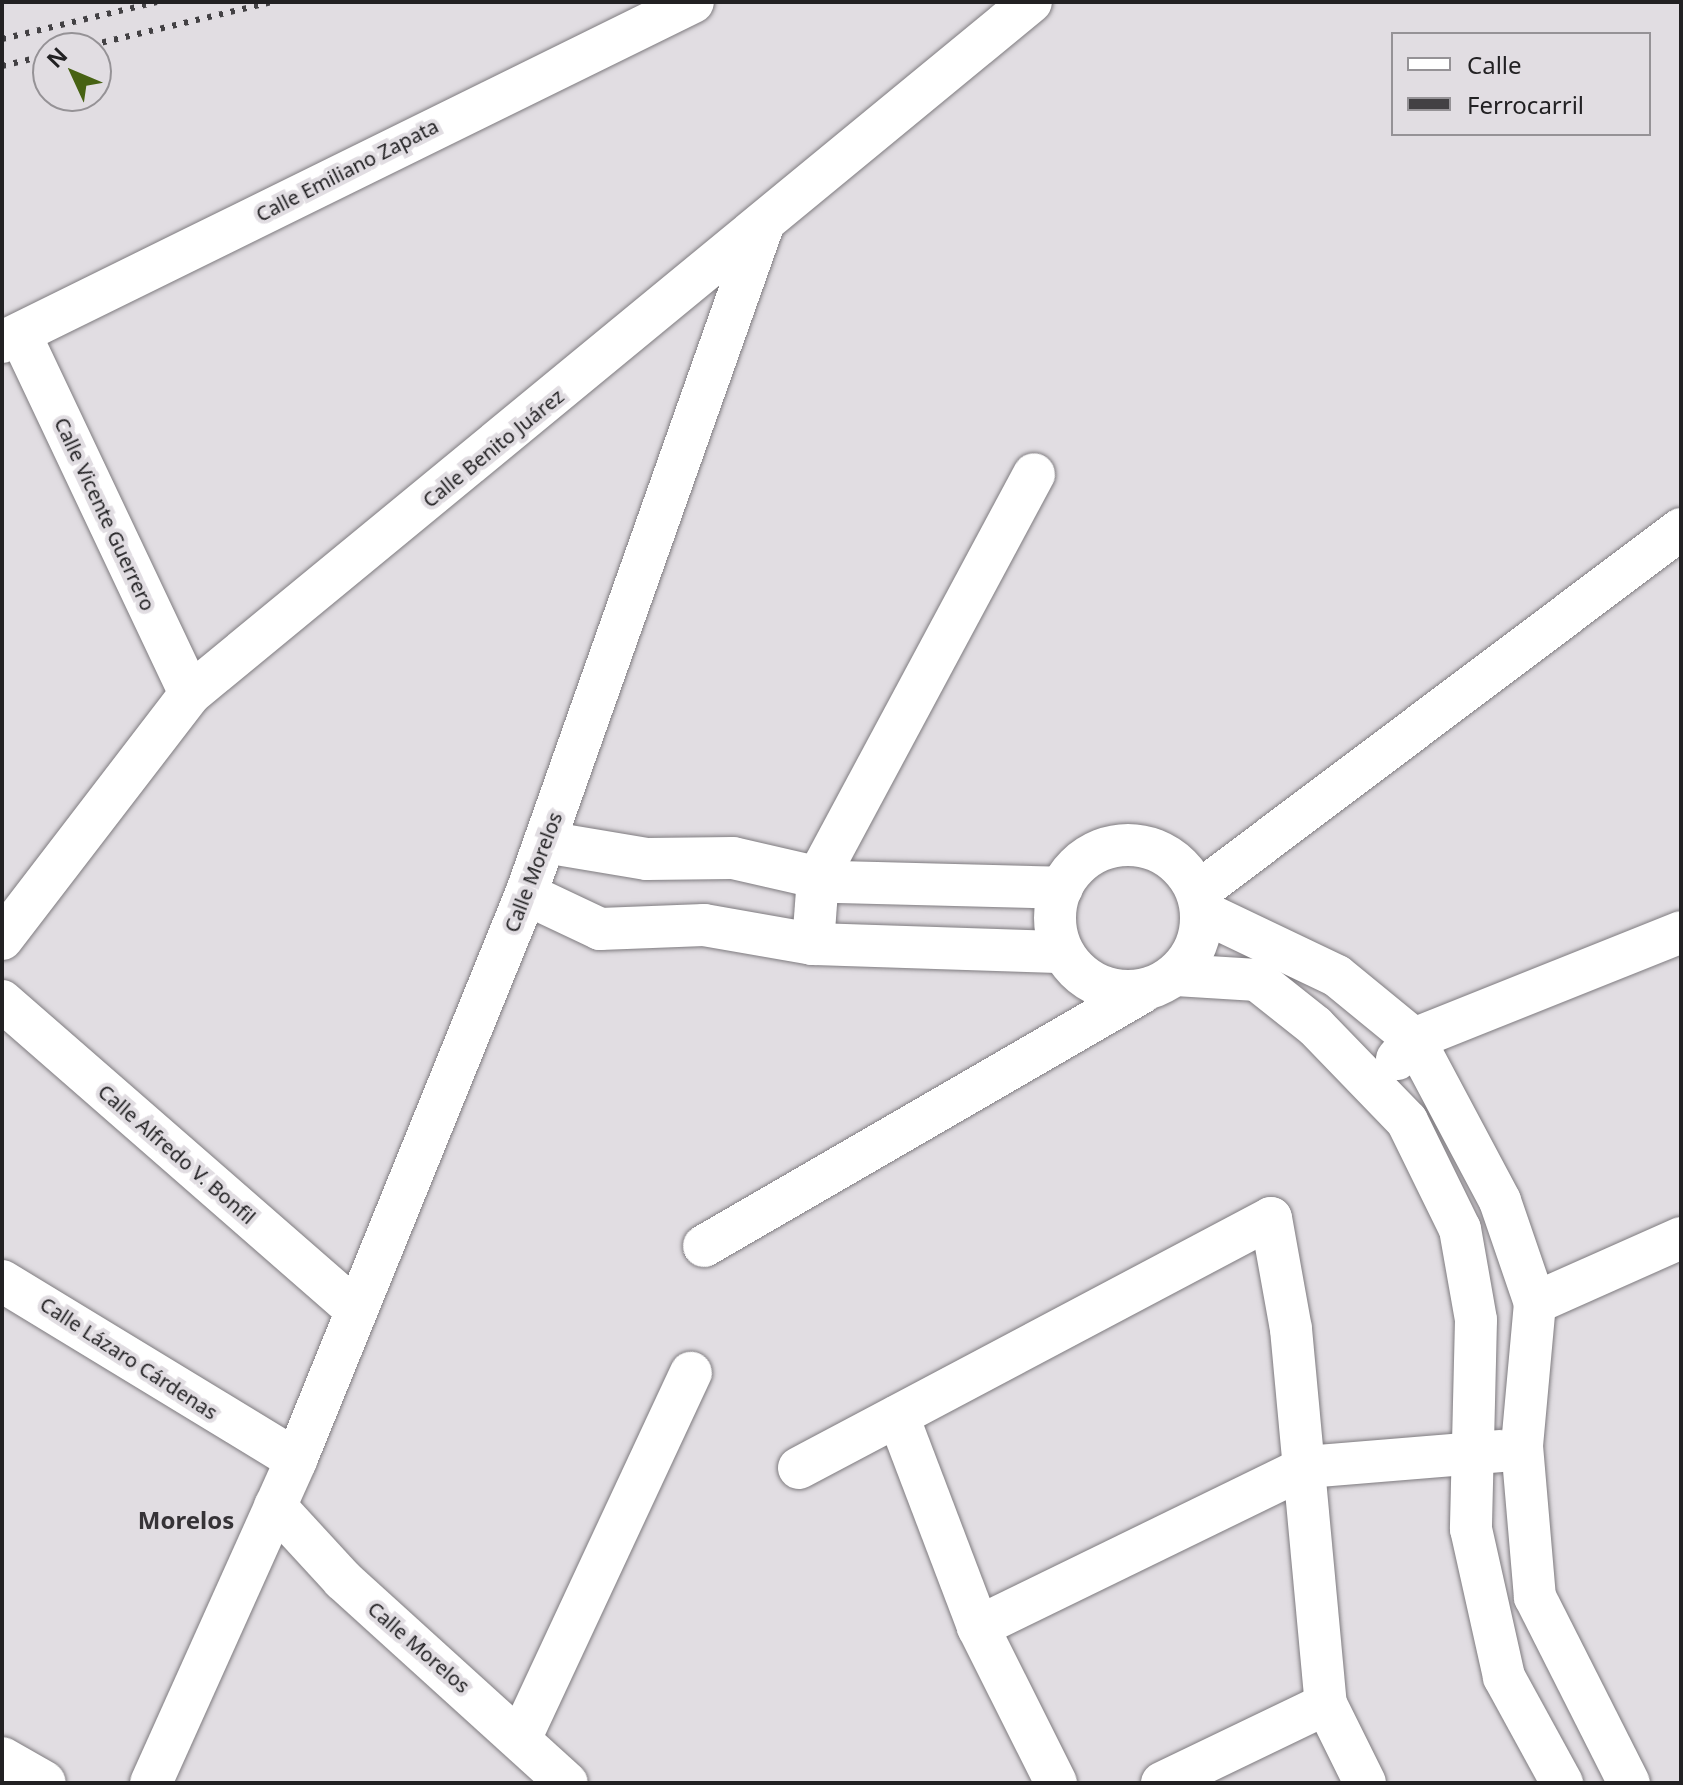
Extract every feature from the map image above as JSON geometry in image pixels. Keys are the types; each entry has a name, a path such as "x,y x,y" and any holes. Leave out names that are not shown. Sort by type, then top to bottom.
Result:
{"street":[{"name":"Calle Emiliano Zapata","path":"11,338 693,2"},
{"name":"Calle Benito Juárez","path":"2,939 190,694 762,228 1031,2"},
{"name":"Calle Morelos","path":"151,1783 296,1460 353,1307 526,894 762,228"},
{"name":"Calle Vicente Guerrero","path":"11,338 190,694"},
{"path":"813,944 818,877 1034,474"},
{"path":"1200,902 1681,529"},
{"path":"545,842 647,859 733,858 818,877 1062,888"},
{"path":"1562,1783 1504,1677 1471,1529 1476,1320 1460,1229 1407,1121 1376,1084 1257,980 1093,986 1059,952 1053,904 1076,862 1121,843 1167,854 1200,902 1337,976 1414,1039 1500,1201 1535,1303 1522,1446 1535,1597 1629,1783"},
{"path":"526,894 600,929 704,925 813,944 1059,952"},
{"path":"704,1246 1158,984 1199,943 1200,902"},
{"path":"1376,1084 1414,1039 1681,932"},
{"name":"Calle Alfredo V. Bonfil","path":"2,1001 353,1307"},
{"path":"799,1468 1271,1218 1306,1467 1326,1704 1365,1783"},
{"path":"1535,1303 1681,1238"},
{"name":"Calle Lázaro Cárdenas","path":"2,1281 296,1460"},
{"path":"521,1737 691,1373"},
{"path":"898,1416 978,1627 1056,1783"},
{"path":"978,1627 1306,1467 1473,1457 1522,1446"},
{"name":"Calle Morelos","path":"275,1506 343,1580 521,1737 567,1783"},
{"path":"1162,1783 1326,1704"},
{"path":"2,1759 44,1783"}],"railway":[{"path":"2,39 157,2"},
{"path":"112,40 272,2"},
{"path":"2,66 32,59"}],"district":[{"name":"Morelos","path":"186,1520"}]}
